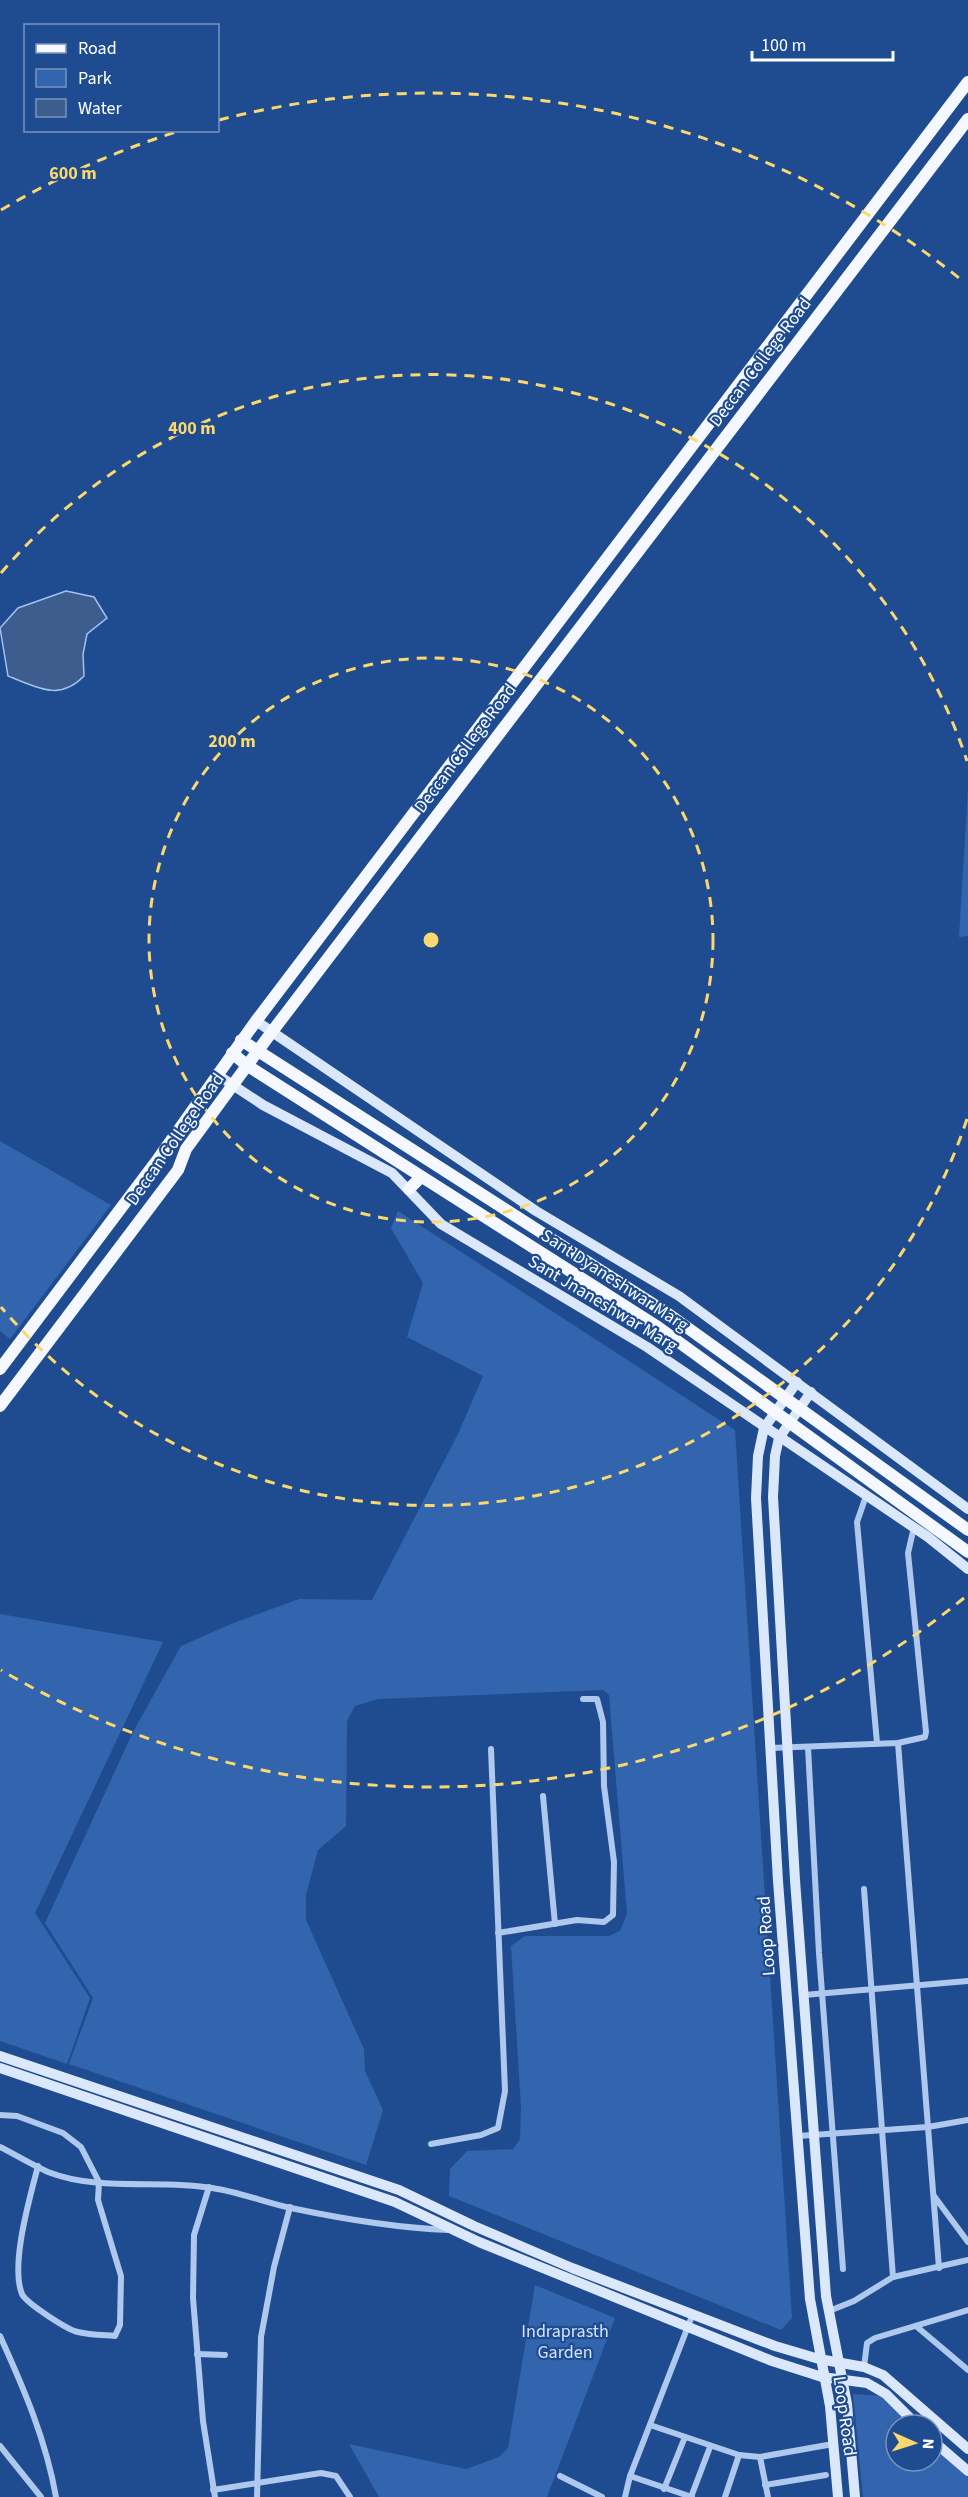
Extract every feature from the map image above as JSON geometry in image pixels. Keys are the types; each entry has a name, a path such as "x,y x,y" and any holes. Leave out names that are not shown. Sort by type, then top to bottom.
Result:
{"main road":[{"name":"Deccan College Road","path":"0,1369 158,1160 255,1021 968,82"},
{"name":"Deccan College Road","path":"0,1406 178,1170 186,1149 271,1033 968,119"},
{"name":"Sant Dyaneshwar Marg","path":"241,1040 667,1313 968,1530"},
{"name":"Sant Dyaneshwar Marg","path":"232,1053 248,1066 420,1178 658,1327 968,1552"},
{"path":"409,1189 420,1178"}],"street":[{"path":"255,1021 536,1211 679,1296 968,1509"},
{"name":"Sant Jnaneshwar Marg","path":"216,1074 263,1105 392,1173 441,1224 647,1347 914,1527 968,1569"},
{"name":"Loop Road","path":"797,1382 764,1428 758,1456 756,1498 771,1748 810,2299 822,2377 830,2406 838,2497"},
{"name":"Loop Road","path":"810,1392 779,1438 775,1456 773,1497 814,2135 829,2311 843,2379 855,2497"},
{"path":"866,1496 857,1522 877,1743"},
{"path":"771,1748 898,1743 920,1740 926,1732 908,1553 914,1527"},
{"path":"498,1933 577,1920 604,1922 613,1915 614,1862 604,1786 603,1722 597,1699 583,1699"},
{"path":"898,1743 939,2268"},
{"path":"808,1747 822,1993 843,2269"},
{"path":"431,2144 481,2134 498,2128 505,2091 491,1749"},
{"path":"543,1796 555,1924"},
{"path":"864,1889 893,2277"},
{"path":"804,1995 968,1981"},
{"path":"0,2056 399,2190 488,2232 693,2316 819,2359 864,2367 892,2382 968,2450"},
{"path":"0,2068 395,2202 483,2244 772,2361 822,2377 843,2379 876,2387 906,2413"},
{"path":"0,2115 17,2116 63,2133 81,2147 99,2181 98,2200 121,2276 120,2325 115,2336 76,2332 26,2301 21,2292 19,2271 22,2237 38,2166"},
{"path":"798,2136 928,2127 968,2120"},
{"path":"0,2146 38,2166 78,2180 209,2187 243,2193 290,2207 413,2229 454,2230"},
{"path":"209,2187 199,2214 192,2262 198,2354 214,2494 258,2481 321,2473 336,2476 350,2497"},
{"path":"933,2195 968,2242"},
{"path":"257,2497 261,2337 274,2267 290,2207"},
{"path":"483,2244 488,2232"},
{"path":"829,2311 854,2301 893,2277 968,2260"},
{"path":"864,2367 867,2343 875,2338 968,2310"},
{"path":"625,2497 630,2476 693,2316"},
{"path":"916,2326 968,2370"},
{"path":"0,2336 26,2393 40,2433 56,2497"},
{"path":"198,2354 225,2355"},
{"path":"960,2363 968,2361"},
{"path":"650,2425 739,2456 760,2457 833,2444"},
{"path":"664,2488 685,2437"},
{"path":"0,2446 41,2497"},
{"path":"630,2476 691,2497 710,2447"},
{"path":"944,2450 968,2471"},
{"path":"725,2497 739,2456"},
{"path":"760,2457 768,2497"},
{"path":"765,2485 826,2475"},
{"path":"560,2476 602,2497"}],"green space":[{"path":"968,789 968,936 959,937"},
{"path":"0,1141 111,1205 10,1339 0,1331"},
{"path":"398,1211 735,1430 792,2318 781,2330 449,2196 450,2169 467,2151 513,2149 520,2139 521,2107 511,1946 525,1936 609,1936 620,1931 627,1914 609,1695 603,1690 378,1699 355,1706 347,1721 346,1826 318,1850 306,1895 306,1920 364,2049 365,2071 383,2110 366,2165 69,2064 93,1998 45,1923 133,1732 181,1646 231,1624 299,1599 372,1600 458,1434 483,1376 407,1337 423,1283 391,1228"},
{"path":"0,1614 163,1642 35,1913 90,1998 67,2064 0,2041"},
{"name":"Indraprasth Garden","path":"535,2285 615,2318 547,2497 379,2497 349,2444 466,2469 499,2457 508,2448"},
{"path":"853,2394 885,2396 901,2413 884,2413 884,2473 944,2473 944,2455 968,2474 968,2497 863,2497"}],"water":[{"path":"66,591 94,597 107,618 87,634 83,654 84,676 66,689 48,690 8,676 0,628 18,608"}]}
